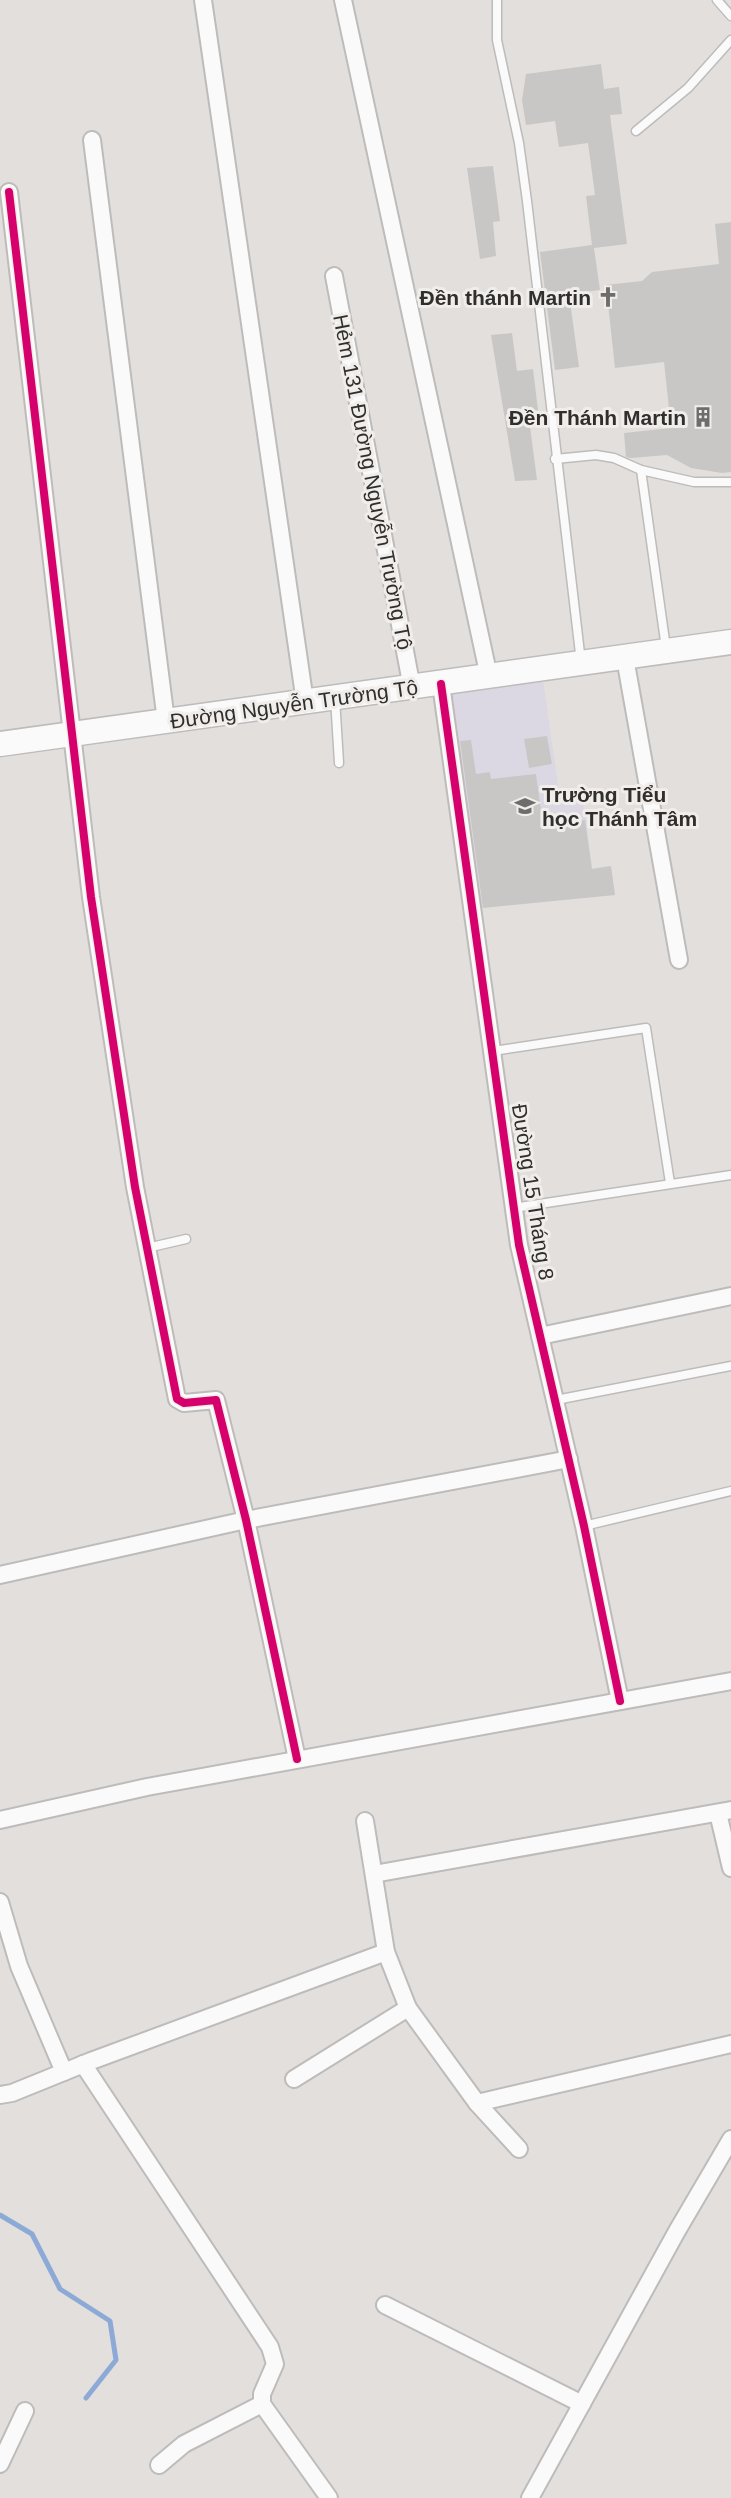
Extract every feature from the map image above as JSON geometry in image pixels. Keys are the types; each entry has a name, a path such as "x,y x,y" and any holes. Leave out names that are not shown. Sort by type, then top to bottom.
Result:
{"main road":[{"name":"Đường Nguyễn Trường Tộ","path":"0,744 731,642"}],"street":[{"path":"203,0 305,702"},
{"path":"343,0 489,677"},
{"path":"92,140 166,721"},
{"path":"9,192 91,897 135,1187 177,1399 184,1403 216,1400 246,1520 297,1759"},
{"name":"Hẻm 131 Đường Nguyễn Trường Tộ","path":"334,276 412,688"},
{"path":"625,657 679,960"},
{"name":"Đường 15 Tháng 8","path":"441,684 519,1245 584,1526 620,1701"},
{"path":"540,1336 731,1296"},
{"path":"0,1575 246,1520 569,1459"},
{"path":"0,1820 147,1787 731,1681"},
{"path":"374,1874 725,1812 731,1868"},
{"path":"364,1821 386,1952 408,2007 477,2103 519,2149"},
{"path":"0,1902 19,1966 64,2072"},
{"path":"0,2095 12,2093 83,2064 386,1952"},
{"path":"294,2079 408,2007"},
{"path":"477,2103 731,2044"},
{"path":"83,2064 270,2347 275,2364 262,2394 262,2404 329,2498"},
{"path":"530,2498 676,2231 731,2139"},
{"path":"385,2305 582,2404"},
{"path":"159,2465 184,2444 262,2404"},
{"path":"0,2464 25,2411"}],"lane":[{"path":"496,0 497,40 520,154 581,664"},
{"path":"717,0 731,15"},
{"path":"636,131 688,88 731,40"},
{"path":"555,459 596,455 614,458 641,470 694,482 731,482"},
{"path":"641,470 666,652"},
{"path":"335,697 339,763"},
{"path":"493,1051 646,1028 670,1183"},
{"path":"513,1208 731,1175"},
{"path":"147,1248 186,1239"},
{"path":"555,1400 731,1366"},
{"path":"584,1526 731,1491"}],"shaded area":[{"name":"Trường Tiểu học Thánh Tâm","path":"543,680 559,792 582,789 592,868 611,866 615,895 479,908 449,693"}],"building":[{"path":"601,64 604,89 619,87 622,114 610,115 627,244 594,248 600,290 569,294 579,367 555,370 540,252 592,245 586,196 595,195 588,143 559,147 555,121 526,125 522,100 526,74"},
{"path":"493,166 500,221 493,222 496,256 480,259 467,168"},
{"path":"731,222 731,472 722,473 691,468 667,455 626,457 624,433 671,428 664,362 615,368 606,285 642,281 652,272 719,264 715,224"},
{"path":"512,333 517,371 533,369 538,410 528,411 537,480 515,481 491,335"},
{"path":"547,736 552,764 529,768 524,739"},
{"path":"471,740 476,774 490,772 491,779 536,774 543,825 585,820 592,869 611,866 615,895 483,908 460,741"}],"waterway":[{"path":"0,2215 32,2234 60,2289 110,2321 116,2360 86,2398"}],"cycle path":[{"path":"9,192 91,897 135,1187 177,1399 184,1403 216,1400 246,1520 297,1759"},
{"path":"441,684 519,1245 584,1526 620,1701"}],"place":[{"name":"Đền thánh Martin","path":"608,297"},
{"name":"Đền Thánh Martin","path":"703,417"},
{"name":"Trường Tiểu học Thánh Tâm","path":"525,806"}]}
